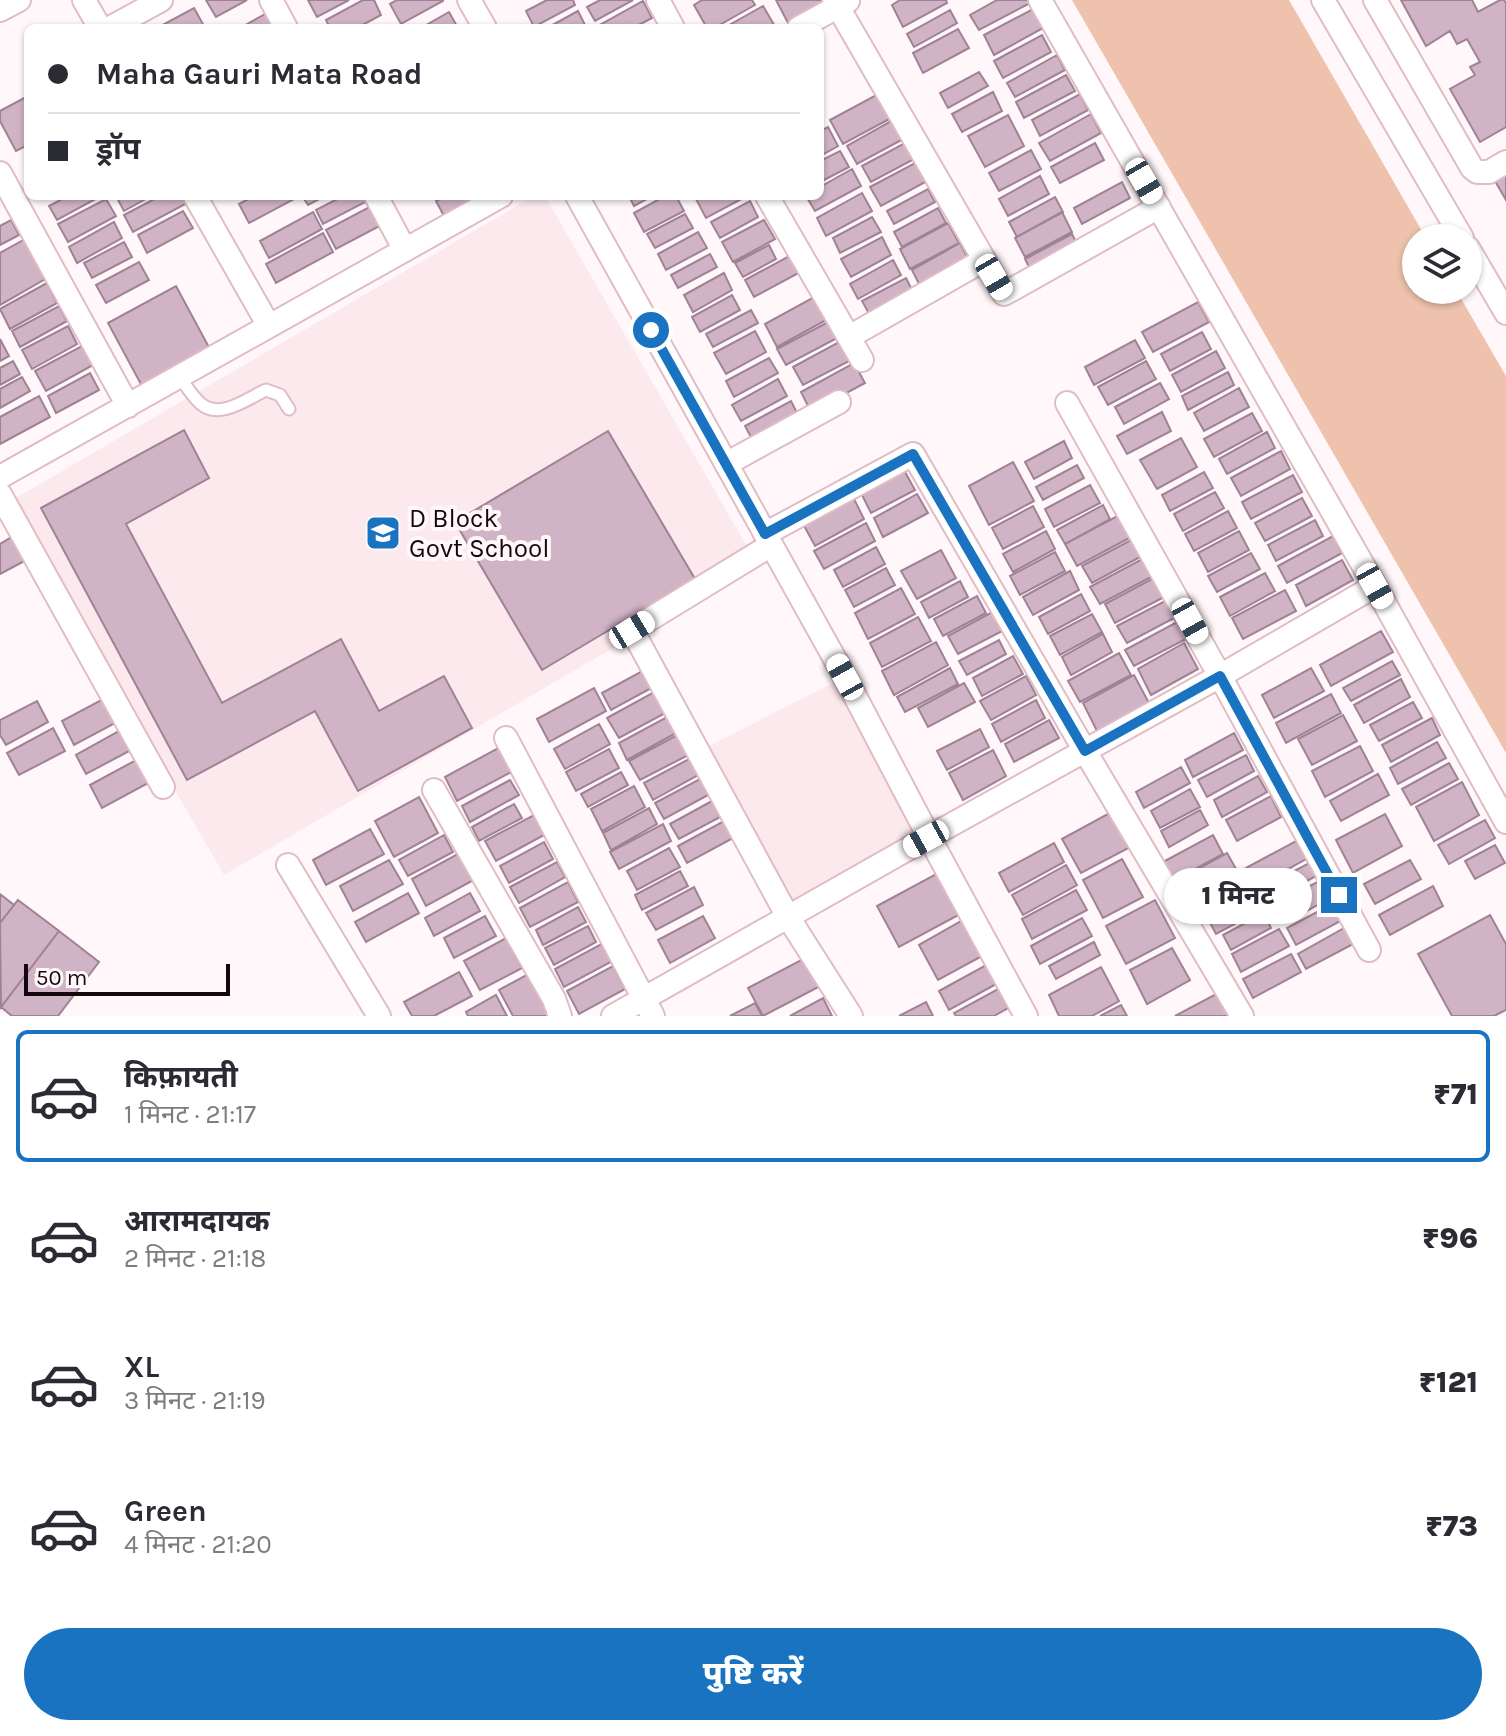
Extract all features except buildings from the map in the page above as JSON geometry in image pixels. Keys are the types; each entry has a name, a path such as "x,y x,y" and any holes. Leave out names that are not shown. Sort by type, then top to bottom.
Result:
{"street":[{"path":"0,10 19,0"},
{"path":"84,0 98,24"},
{"path":"117,24 161,0"},
{"path":"271,0 284,24"},
{"path":"469,0 483,24"},
{"path":"658,0 671,24"},
{"path":"1040,0 1375,586 1506,822"},
{"path":"1375,0 1472,168 1477,172 1489,172 1506,162"},
{"path":"1327,1 1454,224"},
{"path":"805,24 840,2 1004,294 1159,207"},
{"path":"0,173 128,406"},
{"path":"197,200 269,326"},
{"path":"378,200 405,250"},
{"path":"0,477 494,200"},
{"path":"579,200 845,677 1026,1016"},
{"path":"769,200 862,360"},
{"path":"849,337 984,260"},
{"path":"1482,272 1506,313"},
{"path":"726,464 839,402"},
{"path":"1067,403 1369,950"},
{"path":"851,1016 788,917 632,630 768,539 913,454 1242,1016"},
{"path":"0,494 163,787"},
{"path":"613,1016 648,1007 788,917 1375,586"},
{"path":"506,738 648,1007"},
{"path":"434,790 554,999 560,1016"},
{"path":"288,865 379,1016"}],"lane":[{"path":"179,377 202,406 218,410 266,390 280,395 289,409"}],"shaded area":[{"path":"1072,0 1289,0 1418,224 1402,224 1402,304 1464,304 1506,376 1506,753"},
{"name":"D Block Govt School","path":"527,200 547,200 757,564 224,875 9,502"},
{"path":"845,677 926,839 793,914 697,752"}],"place":[{"name":"D Block Govt School","path":"383,533"}],"route":[{"path":"651,330 765,534 913,454 1085,751 1220,676 1339,895"}]}
